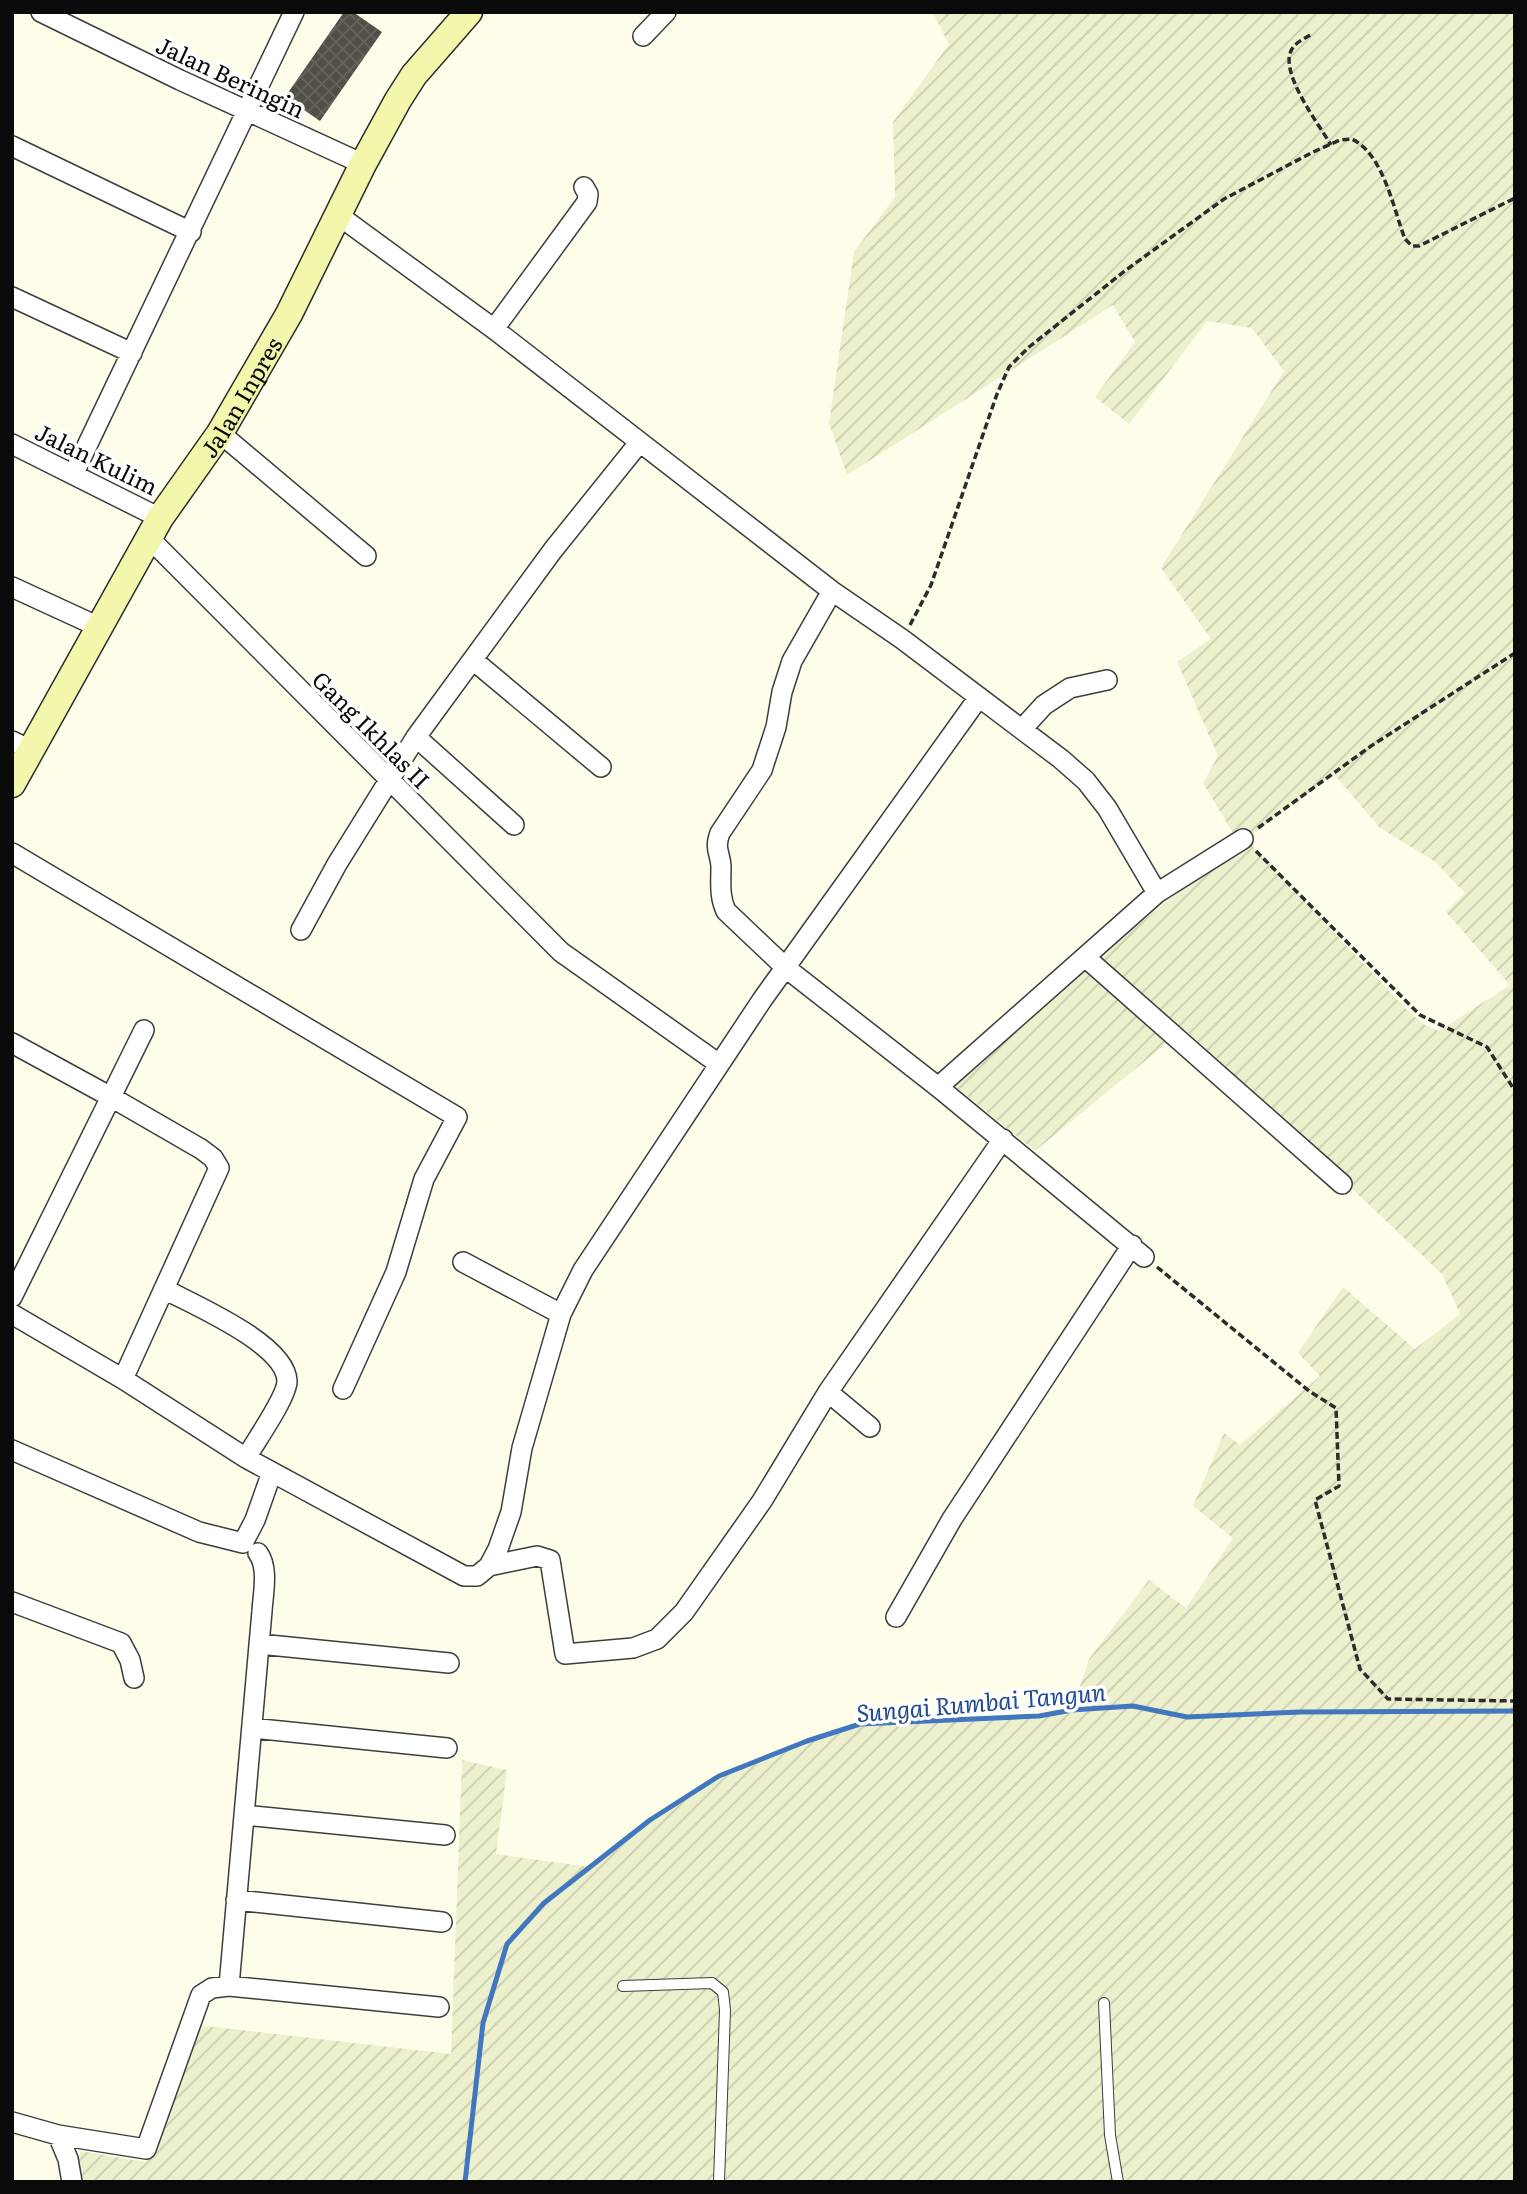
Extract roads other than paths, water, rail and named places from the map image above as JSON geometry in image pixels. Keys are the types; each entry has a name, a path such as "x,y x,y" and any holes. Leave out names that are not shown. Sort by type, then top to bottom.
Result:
{"main road":[{"name":"Jalan Inpres","path":"12,784 21,746 99,626 155,528 220,433 289,314 363,164 414,75 469,12"}],"street":[{"name":"Jalan Beringin","path":"41,12 363,164"},
{"path":"74,473 294,12"},
{"path":"643,36 666,12"},
{"path":"12,146 191,232"},
{"path":"494,329 587,202 588,194 584,187"},
{"path":"338,215 494,329 832,591 902,639 1061,758 1086,781 1107,808 1157,893"},
{"path":"12,297 132,353"},
{"path":"220,433 366,556"},
{"path":"301,930 337,864 416,737 553,551 639,443"},
{"name":"Jalan Kulim","path":"12,444 74,473 155,528"},
{"name":"Gang Ikhlas II","path":"155,528 389,781 568,957 719,1065"},
{"path":"12,587 99,626"},
{"path":"832,591 792,661 762,770 719,833 716,842 721,863 720,892 726,911 786,968 1003,1139 1138,1251 959,1509 896,1617"},
{"path":"473,660 601,767"},
{"path":"1023,729 1044,705 1070,688 1107,680"},
{"path":"12,1314 123,1379 246,1458 464,1576 477,1576 489,1566 511,1512 522,1448 561,1314 583,1270 786,968 979,697"},
{"path":"416,737 514,825"},
{"path":"938,1087 1157,893 1243,839"},
{"path":"12,852 457,1116 424,1179 396,1272 343,1389"},
{"path":"1085,957 1342,1184"},
{"path":"12,1297 144,1030"},
{"path":"12,1043 201,1149 213,1158 219,1168 123,1379"},
{"path":"489,1566 537,1556 551,1560 565,1654 633,1648 657,1639 684,1612 762,1501 828,1392 1003,1139"},
{"path":"463,1262 561,1314"},
{"path":"164,1289 257,1339 281,1362 287,1380 285,1389 246,1458"},
{"path":"828,1392 870,1427"},
{"path":"12,1450 199,1532 243,1543 255,1520 272,1472"},
{"path":"229,1986 264,1572 258,1553"},
{"path":"12,1602 121,1643 130,1660 134,1678"},
{"path":"259,1644 449,1663"},
{"path":"252,1728 447,1748"},
{"path":"244,1815 445,1835"},
{"path":"236,1900 442,1922"},
{"path":"12,2122 58,2135 146,2149 201,1995 212,1988 229,1986 439,2007"},
{"path":"58,2135 68,2159 72,2182"}],"lane":[{"path":"622,1986 712,1983 723,1992 726,2010 719,2182"},
{"path":"1104,2003 1110,2135 1118,2182"}],"waterway":[{"name":"Sungai Rumbai Tangun","path":"465,2182 483,2023 507,1944 544,1903 650,1820 719,1776 807,1741 860,1724 1039,1716 1072,1710 1133,1706 1187,1717 1301,1712 1515,1711"}]}
